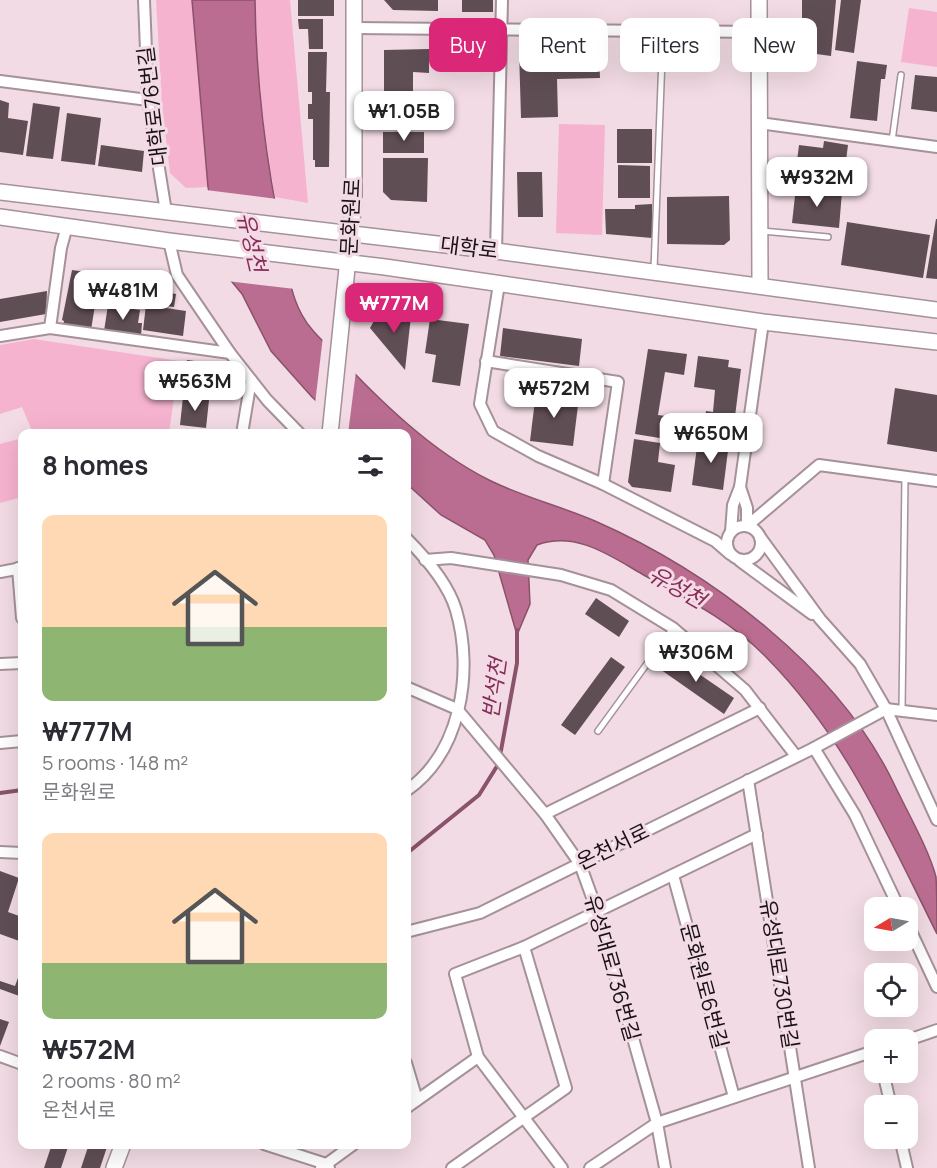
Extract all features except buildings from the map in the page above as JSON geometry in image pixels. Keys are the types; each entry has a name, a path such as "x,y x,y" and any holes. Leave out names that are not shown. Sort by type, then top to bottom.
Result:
{"street":[{"name":"대학로76번길","path":"144,0 148,100 166,212"},
{"name":"문화원로","path":"331,429 354,200 354,0"},
{"path":"501,18 502,0"},
{"path":"759,0 759,18"},
{"path":"354,28 429,29"},
{"path":"507,29 620,30"},
{"path":"496,251 500,72"},
{"path":"759,72 760,285"},
{"path":"0,81 148,100"},
{"path":"759,123 937,147"},
{"name":"대학로","path":"0,192 351,236 496,251 937,310"},
{"name":"대학로","path":"0,217 169,242 348,262 763,322 937,342"},
{"path":"50,328 67,226"},
{"path":"169,242 177,274 230,353 295,429"},
{"name":"대학로","path":"499,284 480,404 483,415 493,431 538,456 603,484"},
{"path":"735,557 729,535 733,506 740,488 763,322"},
{"path":"0,336 50,328 230,353"},
{"path":"486,361 618,382 603,484 715,541 820,619"},
{"path":"243,429 251,380"},
{"path":"715,541 747,526 819,465 937,481"},
{"path":"740,488 747,508 747,526 760,537 820,619 860,664 886,709 937,820"},
{"path":"735,557 750,560 759,553 760,537"},
{"path":"411,544 444,584 456,609 464,678 449,738 437,763 411,786"},
{"path":"425,560 451,558 561,575 610,590 673,628 745,690 796,756"},
{"path":"0,572 18,568"},
{"path":"0,664 18,663"},
{"path":"411,689 457,710"},
{"path":"545,814 760,708"},
{"path":"886,709 937,715"},
{"name":"온천서로","path":"411,932 480,914 814,748 886,709"},
{"name":"유성대로736번길","path":"457,710 545,814 580,864 597,911 657,1123 665,1168"},
{"path":"0,744 18,742"},
{"path":"814,748 855,815 894,897"},
{"name":"유성대로730번길","path":"748,780 809,1168"},
{"path":"562,1168 478,1057 455,974 524,947 757,834"},
{"path":"0,852 18,853"},
{"name":"문화원로6번길","path":"673,875 734,1097"},
{"path":"918,946 937,987"},
{"path":"452,1168 566,1088 524,947"},
{"path":"918,1037 937,1030"},
{"path":"590,1168 657,1123 864,1054"},
{"path":"0,1056 18,1063"},
{"path":"411,1104 478,1057"},
{"path":"411,1080 417,1100"},
{"path":"114,1168 121,1149"},
{"path":"277,1149 325,1167 348,1149"},
{"path":"903,1149 907,1168"}],"lane":[{"path":"654,272 661,72"},
{"path":"892,141 901,75"},
{"path":"759,231 828,237"},
{"path":"902,710 905,477"},
{"path":"598,730 673,628"}],"shaded area":[{"path":"156,0 192,0 208,187 186,188 170,173 162,106"},
{"path":"255,0 290,0 308,203 275,197 261,99"},
{"path":"909,8 937,12 937,67 901,62"},
{"path":"559,124 605,125 602,235 556,233"},
{"path":"34,339 179,361 170,429 31,429 22,407 0,414 0,345"},
{"path":"18,439 18,498 0,503 0,444"}],"water":[{"name":"유성천","path":"192,0 255,0 260,92 272,183 292,289 298,307 309,326 369,389 447,455 489,480 595,521 683,567 726,596 768,629 806,664 841,702 871,743 918,832 936,877 937,934 863,788 819,720 766,657 723,621 605,553 579,543 551,541 537,545 528,560 530,604 517,635 494,555 485,540 441,515 411,488 411,429 347,429 312,397 271,351 242,294 223,271 208,187"}],"pier":[{"path":"206,190 277,199 295,289 227,281 220,272"},
{"path":"323,336 356,371 349,429 342,429 315,404"}],"waterway":[{"name":"반석천","path":"500,756 517,663 517,630"},
{"name":"반석천","path":"411,850 479,795 499,763"},
{"name":"반석천","path":"0,793 18,791"}]}
